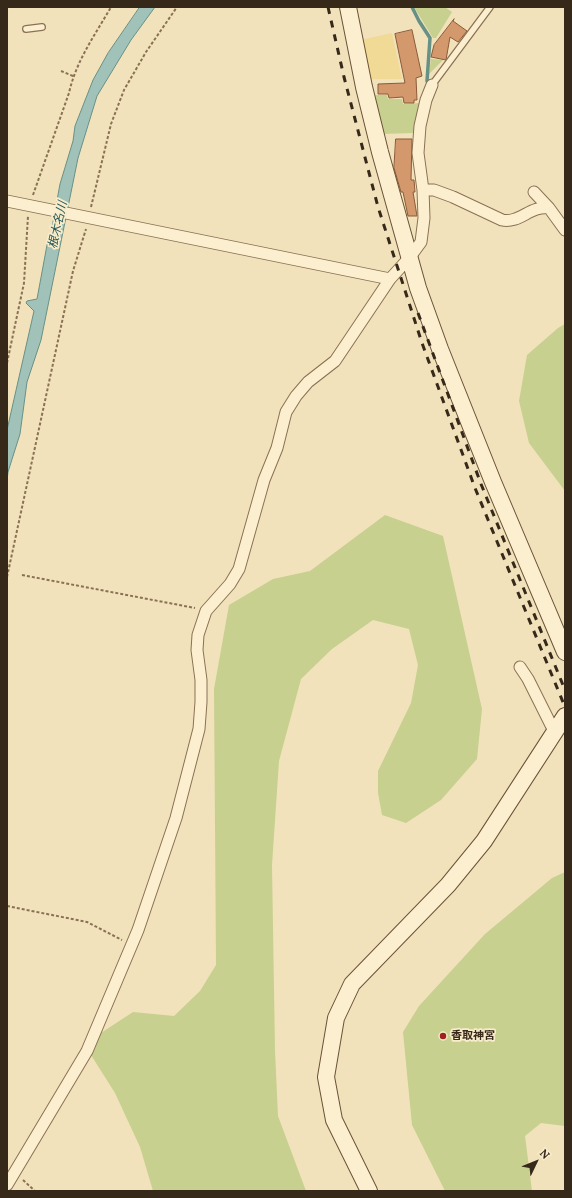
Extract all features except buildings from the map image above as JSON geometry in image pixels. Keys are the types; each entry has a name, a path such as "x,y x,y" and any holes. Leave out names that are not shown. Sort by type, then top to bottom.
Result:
{"street":[{"path":"348,7 364,87 380,152 418,288 493,482 565,652"},
{"path":"7,1186 87,1051 138,930 176,818 199,729 201,680 197,650 198,635 206,610 230,584 239,569 264,480 277,448 286,412 296,396 308,382 335,361 390,279 410,257 421,242 424,218 423,190 418,153 420,126 426,100 432,85"},
{"path":"423,190 434,190 453,197 509,222 536,209 543,207 549,208"},
{"path":"534,192 549,208 565,230"},
{"path":"7,201 29,207 390,279"},
{"path":"520,667 528,679 555,733"},
{"path":"369,1191 334,1120 326,1077 336,1018 352,984 448,884 484,841 565,716"}],"lane":[{"path":"432,85 490,7"},
{"path":"26,29 42,27"}],"path":[{"path":"7,364 24,283 29,207 69,93 73,76 88,43 111,7"},
{"path":"7,577 72,271 92,203 111,124 124,90 146,52 177,7"},
{"path":"61,71 73,76"},
{"path":"22,575 206,610"},
{"path":"7,906 87,922 132,945"}],"green space":[{"path":"414,7 445,7 452,12 436,38 433,38"},
{"path":"431,59 443,60 429,74"},
{"path":"373,95 387,95 388,99 402,99 403,104 420,103 414,133 381,134"},
{"path":"565,324 565,491 529,443 519,401 527,355 558,328"},
{"path":"385,515 443,536 482,709 477,759 441,800 406,823 382,815 378,793 378,771 411,703 418,665 409,629 373,620 332,649 301,679 279,761 272,865 275,1051 278,1116 306,1191 153,1191 140,1147 115,1093 84,1044 133,1012 174,1016 200,991 216,965 214,689 229,605 273,579 310,571"},
{"path":"565,872 565,1126 541,1123 525,1136 532,1191 445,1191 412,1125 403,1032 419,1006 485,934 552,878"}],"sand":[{"path":"392,33 402,79 370,79 360,40"}],"water":[{"name":"根木名川","path":"140,7 155,7 131,40 97,96 78,158 41,340 27,382 20,434 8,472 7,481 7,430 34,311 26,303 27,301 37,299 47,245 52,235 60,184 73,141 75,126 93,80 108,53"}],"waterway":[{"path":"412,7 430,38 427,81"}],"railway":[{"path":"328,7 344,77 378,207 422,343 475,488 565,707"},
{"path":"418,313 481,484 565,690"}],"place":[{"name":"香取神宮","path":"443,1036"}]}
